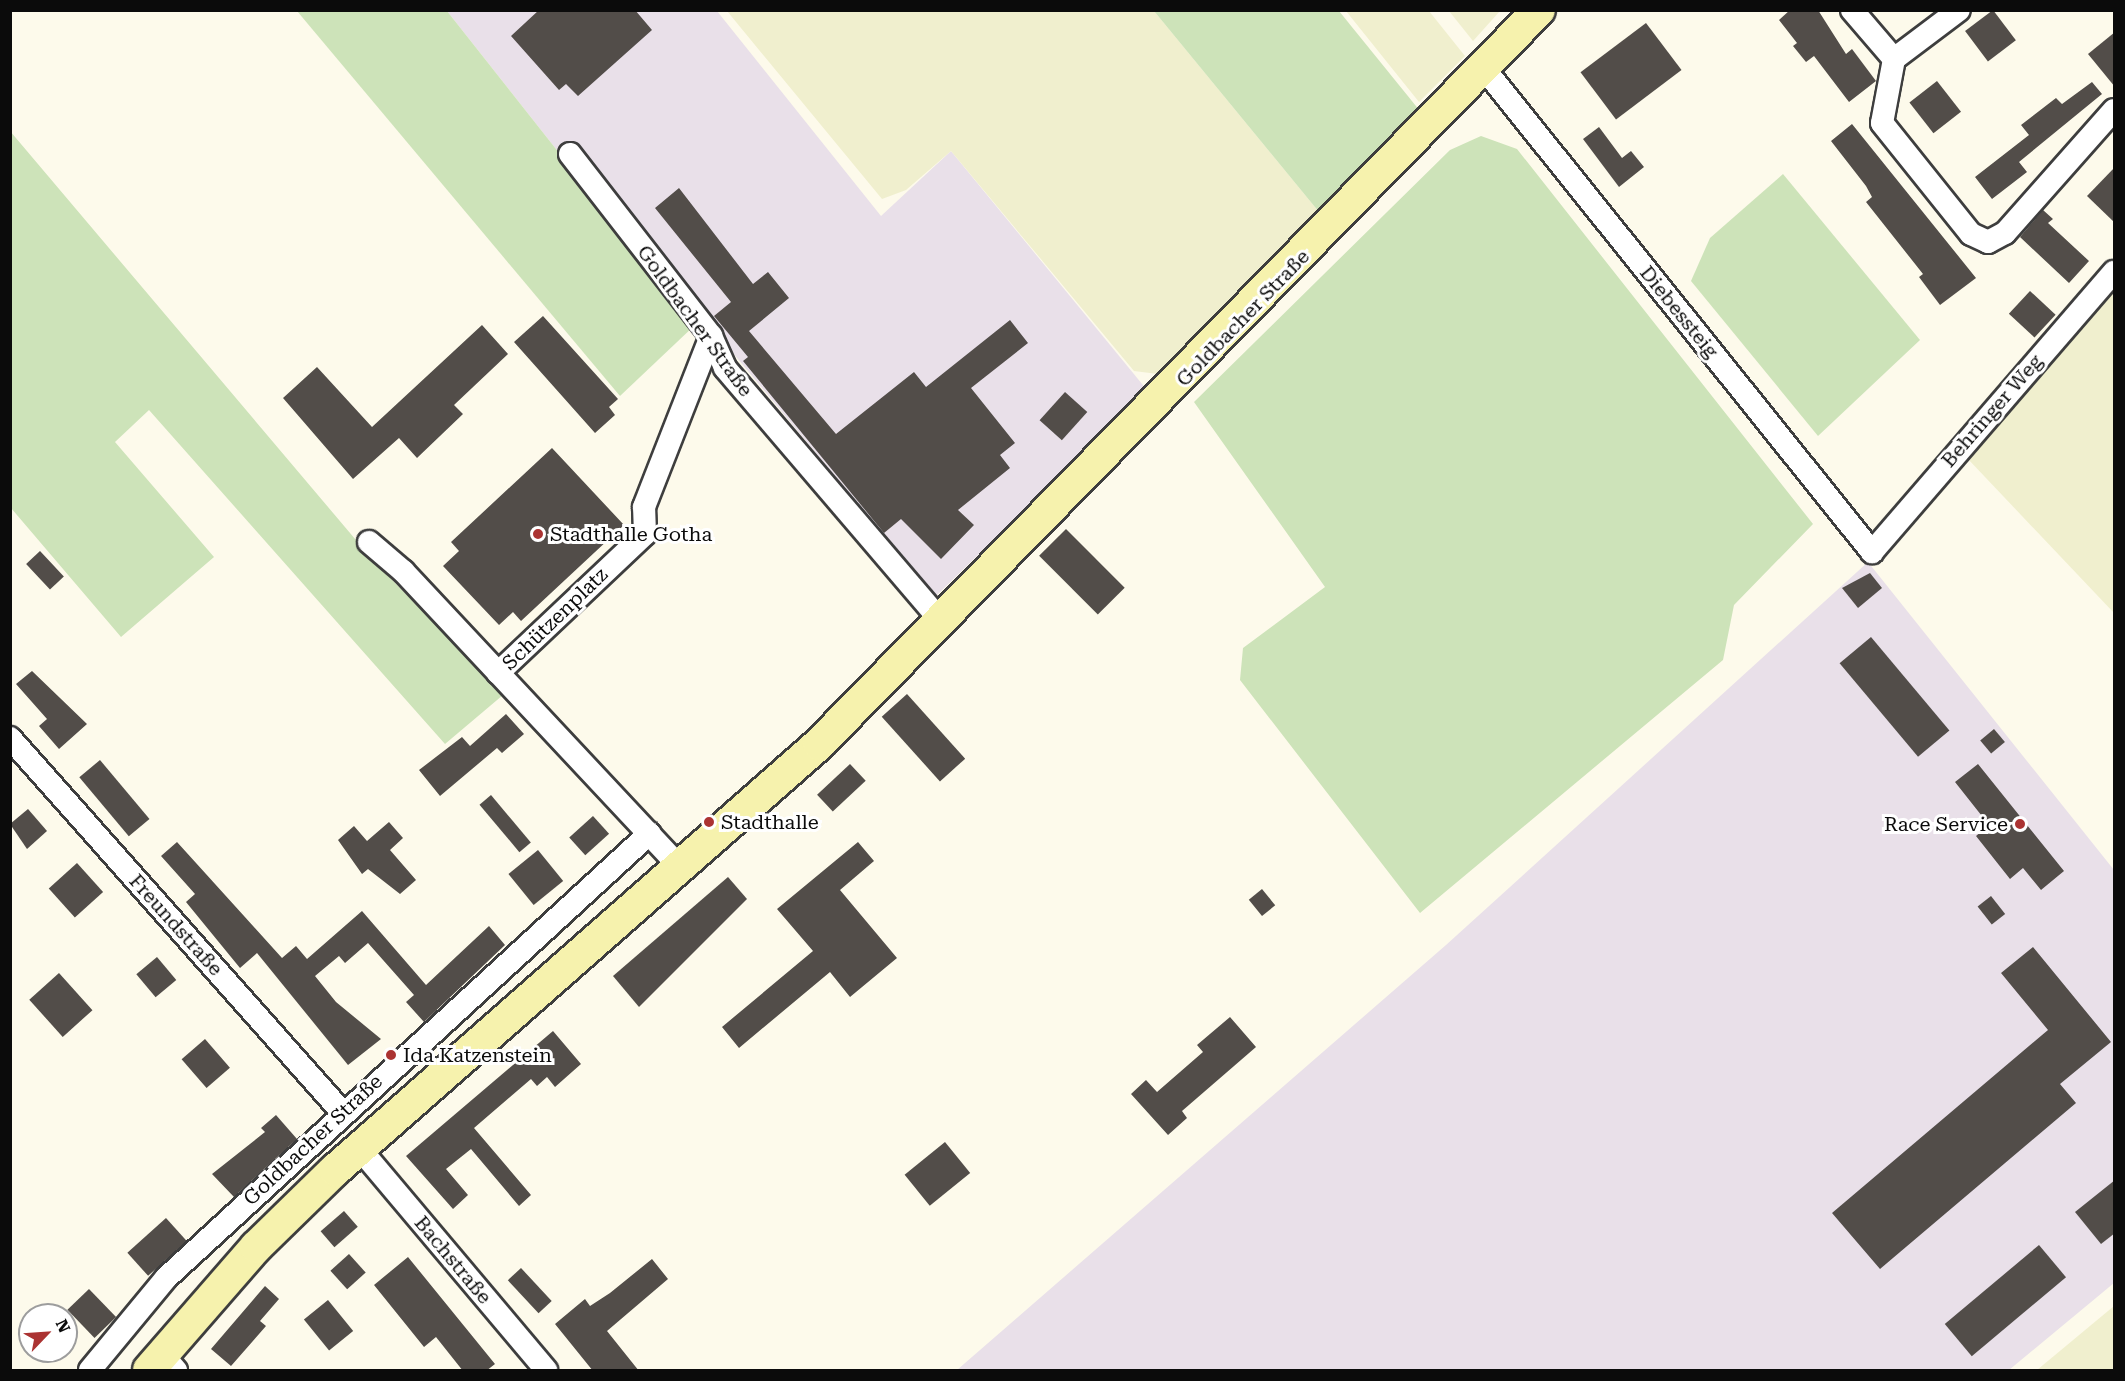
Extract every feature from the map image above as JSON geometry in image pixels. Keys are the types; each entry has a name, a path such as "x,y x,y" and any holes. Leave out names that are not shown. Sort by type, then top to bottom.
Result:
{"main road":[{"name":"Goldbacher Straße","path":"162,1365 256,1247 360,1149 819,744 1486,71 1539,10"}],"street":[{"path":"1852,10 1894,59"},
{"path":"1959,10 1894,59 1882,123 1971,234 1988,242 2005,233 2115,110"},
{"name":"Diebessteig","path":"1486,71 1872,552"},
{"name":"Goldbacher Straße","path":"570,154 711,336 725,369 942,622"},
{"name":"Behringer Weg","path":"1872,552 2115,272"},
{"name":"Schützenplatz","path":"650,833 498,673 645,534 644,507 711,336"},
{"path":"369,542 404,571 498,673"},
{"name":"Freundstraße","path":"10,738 342,1112"},
{"path":"650,833 681,868"},
{"name":"Goldbacher Straße","path":"90,1371 166,1278 342,1112 650,833"},
{"name":"Bachstraße","path":"360,1149 546,1371"}],"shaded area":[{"path":"447,11 717,11 881,216 951,151 1147,390 935,597 704,318 695,325"},
{"path":"1868,562 2114,870 2114,1283 2009,1370 957,1370 1446,945"}],"green space":[{"path":"297,11 447,11 695,325 620,396"},
{"path":"727,11 1154,11 1319,212 1158,374 1134,371 951,151 906,190 882,199"},
{"path":"1154,11 1339,11 1420,111 1319,212"},
{"path":"1346,11 1429,11 1465,56 1419,102"},
{"path":"1449,11 1500,11 1473,41"},
{"path":"10,131 372,559 503,695 445,744 149,410 115,442 214,557 121,637 11,508"},
{"path":"1481,136 1517,149 1813,524 1734,605 1723,660 1420,913 1240,680 1243,648 1325,587 1194,402 1450,150"},
{"path":"1783,174 1920,340 1818,436 1691,281 1710,238"},
{"path":"2114,288 2114,613 1967,458"},
{"path":"2114,1306 2114,1370 2037,1370"}],"building":[{"path":"539,10 635,10 652,30 578,96 566,84 559,90 511,36"},
{"path":"1790,10 1818,10 1846,54 1852,49 1876,81 1849,102 1814,56 1806,62 1793,46 1797,43 1779,20"},
{"path":"1993,10 2016,40 1988,61 1965,31"},
{"path":"1646,23 1682,70 1616,119 1581,72"},
{"path":"2115,32 2115,87 2088,54"},
{"path":"1937,81 1961,112 1933,133 1909,103"},
{"path":"2092,82 2102,94 2019,162 2027,172 1992,199 1975,177 2029,135 2021,125 2056,98 2062,104"},
{"path":"1852,124 1976,278 1940,305 1919,277 1923,274 1866,202 1872,197 1866,186 1831,141"},
{"path":"1599,127 1622,158 1631,151 1644,167 1619,187 1583,139"},
{"path":"2115,167 2115,223 2087,196"},
{"path":"679,188 753,284 768,272 789,298 749,331 836,434 914,372 926,387 1010,320 1028,343 971,388 1015,443 1000,455 1010,468 958,510 974,525 941,559 901,519 884,533 743,361 748,357 714,316 731,302 655,208"},
{"path":"2043,210 2053,219 2048,223 2089,261 2069,283 2020,237"},
{"path":"2030,291 2056,315 2034,338 2009,314"},
{"path":"543,316 618,399 609,407 615,415 595,433 514,342"},
{"path":"482,325 508,354 454,405 463,414 417,458 399,438 353,479 283,398 317,367 372,427"},
{"path":"1065,392 1087,412 1062,440 1040,420"},
{"name":"Stadthalle Gotha","path":"552,448 624,525 521,621 513,612 499,625 443,566 459,551 451,542"},
{"path":"1066,529 1125,588 1098,615 1039,556"},
{"path":"40,551 64,577 50,590 26,564"},
{"path":"1870,573 1882,588 1858,608 1842,588"},
{"path":"1871,637 1949,730 1918,757 1840,663"},
{"path":"32,671 87,724 59,749 39,726 47,719 16,684"},
{"path":"907,694 965,759 940,781 882,717"},
{"path":"506,714 524,734 502,753 497,748 440,796 419,770 462,737 470,746"},
{"path":"1994,729 2005,742 1991,754 1980,741"},
{"path":"100,760 149,819 129,836 79,777"},
{"path":"850,764 866,781 833,812 817,795"},
{"path":"1978,764 2064,871 2041,890 2023,868 2010,879 1976,836 1989,825 1955,782"},
{"path":"491,795 531,842 519,852 480,805"},
{"path":"28,809 47,831 27,849 10,824"},
{"path":"593,816 609,834 585,855 569,837"},
{"path":"389,822 403,838 390,850 416,880 400,894 368,869 362,874 338,840 354,826 367,841"},
{"path":"177,842 282,958 296,946 307,959 362,911 426,985 489,926 505,945 424,1022 406,1002 414,995 368,943 345,963 339,956 315,976 336,1002 381,1039 348,1065 257,953 240,968 186,902 195,894 161,856"},
{"path":"858,842 874,861 840,890 897,958 850,997 830,972 739,1048 722,1027 813,951 777,909"},
{"path":"538,850 563,881 534,905 508,874"},
{"path":"77,863 103,892 75,917 49,888"},
{"path":"728,877 747,899 639,1007 613,976"},
{"path":"1262,889 1275,905 1262,916 1249,900"},
{"path":"1991,896 2005,914 1992,925 1978,906"},
{"path":"2033,947 2111,1042 2060,1084 2076,1103 1880,1269 1832,1213 2048,1030 2001,973"},
{"path":"157,957 176,980 156,997 136,974"},
{"path":"59,973 92,1010 63,1037 29,1000"},
{"path":"1230,1017 1256,1047 1182,1111 1187,1118 1168,1135 1131,1094 1146,1080 1157,1092 1203,1052 1197,1045"},
{"path":"553,1031 581,1064 555,1087 547,1077 537,1086 531,1079 474,1128 531,1195 519,1206 471,1149 446,1169 468,1195 453,1209 406,1156"},
{"path":"205,1039 230,1068 207,1088 182,1059"},
{"path":"276,1115 297,1139 234,1197 212,1174 265,1132 261,1128"},
{"path":"945,1142 970,1173 930,1206 905,1175"},
{"path":"2115,1180 2115,1233 2101,1244 2075,1212"},
{"path":"344,1211 358,1227 334,1247 321,1231"},
{"path":"166,1218 187,1241 148,1276 127,1253"},
{"path":"2039,1245 2066,1277 1972,1356 1945,1324"},
{"path":"349,1254 366,1273 347,1289 330,1271"},
{"path":"408,1257 495,1364 486,1371 463,1371 436,1337 424,1347 374,1285"},
{"path":"652,1259 668,1279 607,1331 639,1371 593,1371 555,1324 585,1299 590,1306 610,1293"},
{"path":"521,1268 552,1301 539,1313 508,1280"},
{"path":"265,1286 279,1299 260,1321 266,1326 231,1366 211,1349"},
{"path":"89,1289 116,1317 95,1338 78,1321 78,1303 75,1303"},
{"path":"328,1300 353,1331 329,1351 304,1320"}],"place":[{"name":"Stadthalle Gotha","path":"538,534"},
{"name":"Stadthalle","path":"709,822"},
{"name":"Race Service","path":"2020,824"},
{"name":"Ida Katzenstein","path":"391,1055"}]}
